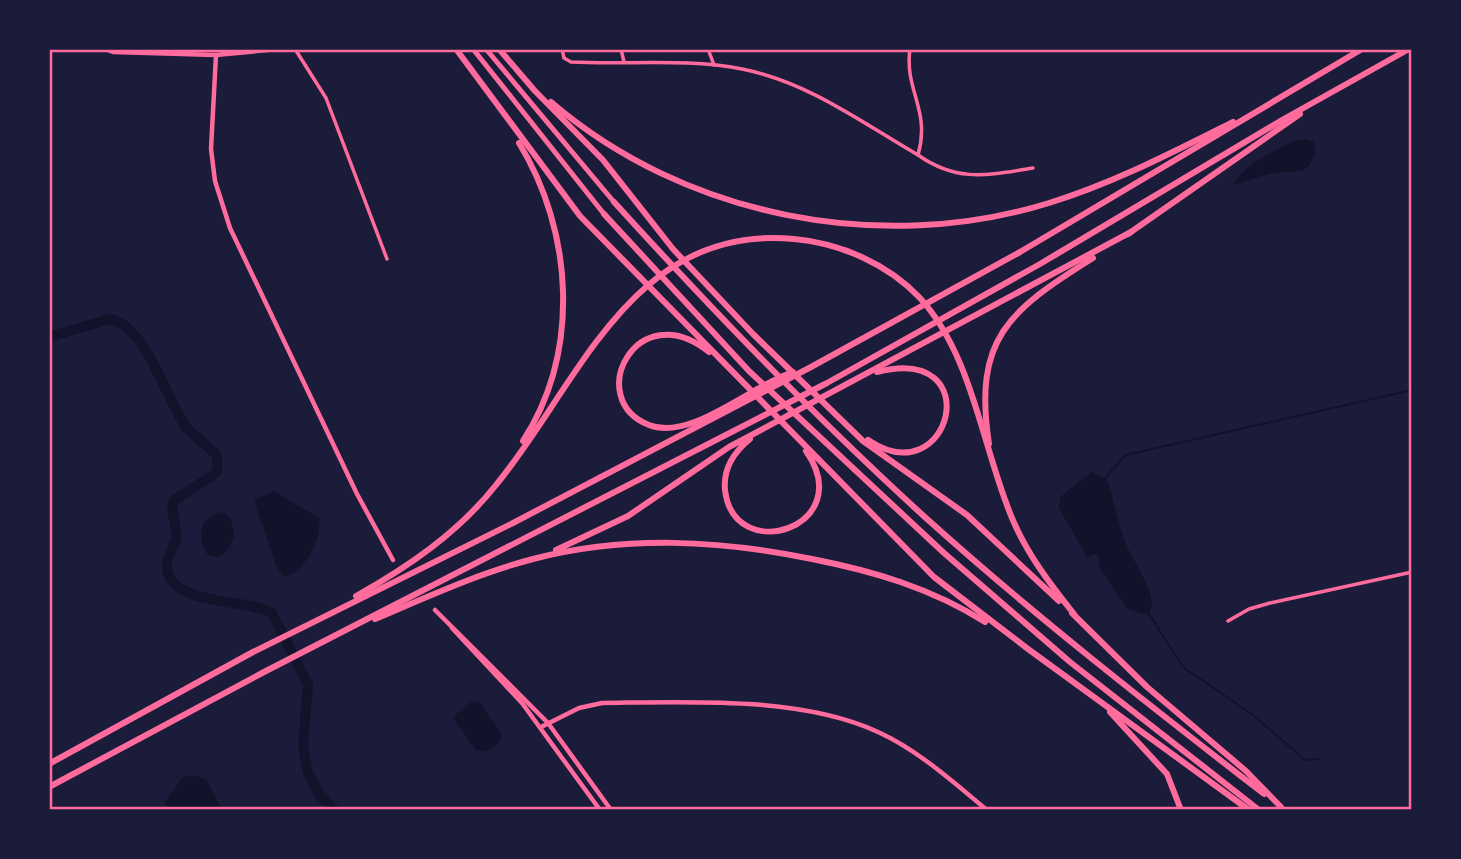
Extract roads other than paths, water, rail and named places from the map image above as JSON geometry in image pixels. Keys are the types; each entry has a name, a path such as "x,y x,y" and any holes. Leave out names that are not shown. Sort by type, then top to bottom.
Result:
{"highway":[{"path":"456,49 580,216 934,577 1250,810"},
{"path":"499,49 523,78 603,160 660,233 715,295 845,422 874,450 967,514 1147,687 1246,771 1283,808"},
{"path":"49,764 253,652 379,586 427,565 900,318 1362,49"},
{"path":"49,787 264,672 397,607 827,383 970,304 1409,49"},
{"path":"523,78 562,112 604,142 671,178 724,199 779,213 877,225 963,221 1047,204 1138,169 1280,97"},
{"path":"482,85 531,162 544,190 555,223 563,277 562,312 552,372 534,421 502,478"},
{"path":"991,459 983,387 988,359 994,344 1030,303 1336,90"},
{"path":"614,202 759,357 927,519 1087,656 1283,808"},
{"path":"604,214 749,371 952,561 1112,696 1259,810"},
{"path":"397,607 535,559 617,523 710,458 1131,232"},
{"path":"379,586 459,525 502,478 587,351 631,300 674,267 705,251 753,240 804,240 850,252 896,278 919,298 953,346 1021,538 1074,614"},
{"path":"741,381 701,345 670,334 650,337 632,348 619,378 620,389 630,412 648,425 660,428 691,423 744,399"},
{"path":"845,422 877,447 902,453 922,448 936,439 947,421 947,397 941,386 927,373 907,367 862,377"},
{"path":"769,426 737,452 730,461 724,482 729,506 738,519 754,529 775,532 791,529 802,522 815,504 819,488 814,464 775,415"},
{"path":"535,559 625,543 687,542 759,549 890,577 958,606 1095,697 1154,758 1175,789 1183,810"}],"main road":[{"path":"473,49 604,214"},
{"path":"486,49 614,202"}],"street":[{"path":"105,49 113,52 216,55 278,49"},
{"path":"295,49 326,97 387,259"},
{"path":"562,49 564,58 571,62 714,65 743,69 803,89 838,106 940,169 961,175 1033,168"},
{"path":"621,49 624,62"},
{"path":"708,49 714,65"},
{"path":"911,49 909,72 924,128 918,155"},
{"path":"216,55 211,149 219,199 230,228 311,398 393,560"},
{"path":"1228,621 1249,609 1270,603 1412,572"},
{"path":"600,810 541,727 435,610 548,723 611,810"},
{"path":"541,727 579,708 602,703 768,706 813,711 863,726 890,738 987,810"},
{"path":"570,769 578,764"}],"waterway":[{"path":"49,337 110,319 123,325 145,349 186,427 217,456 217,471 173,501 176,534 167,564 170,578 179,588 193,594 261,608 272,613 308,685 303,746 308,773 320,796 335,810"},
{"path":"1104,479 1126,455 1412,390"},
{"path":"1149,614 1183,667 1253,715 1305,760 1318,759"}]}
